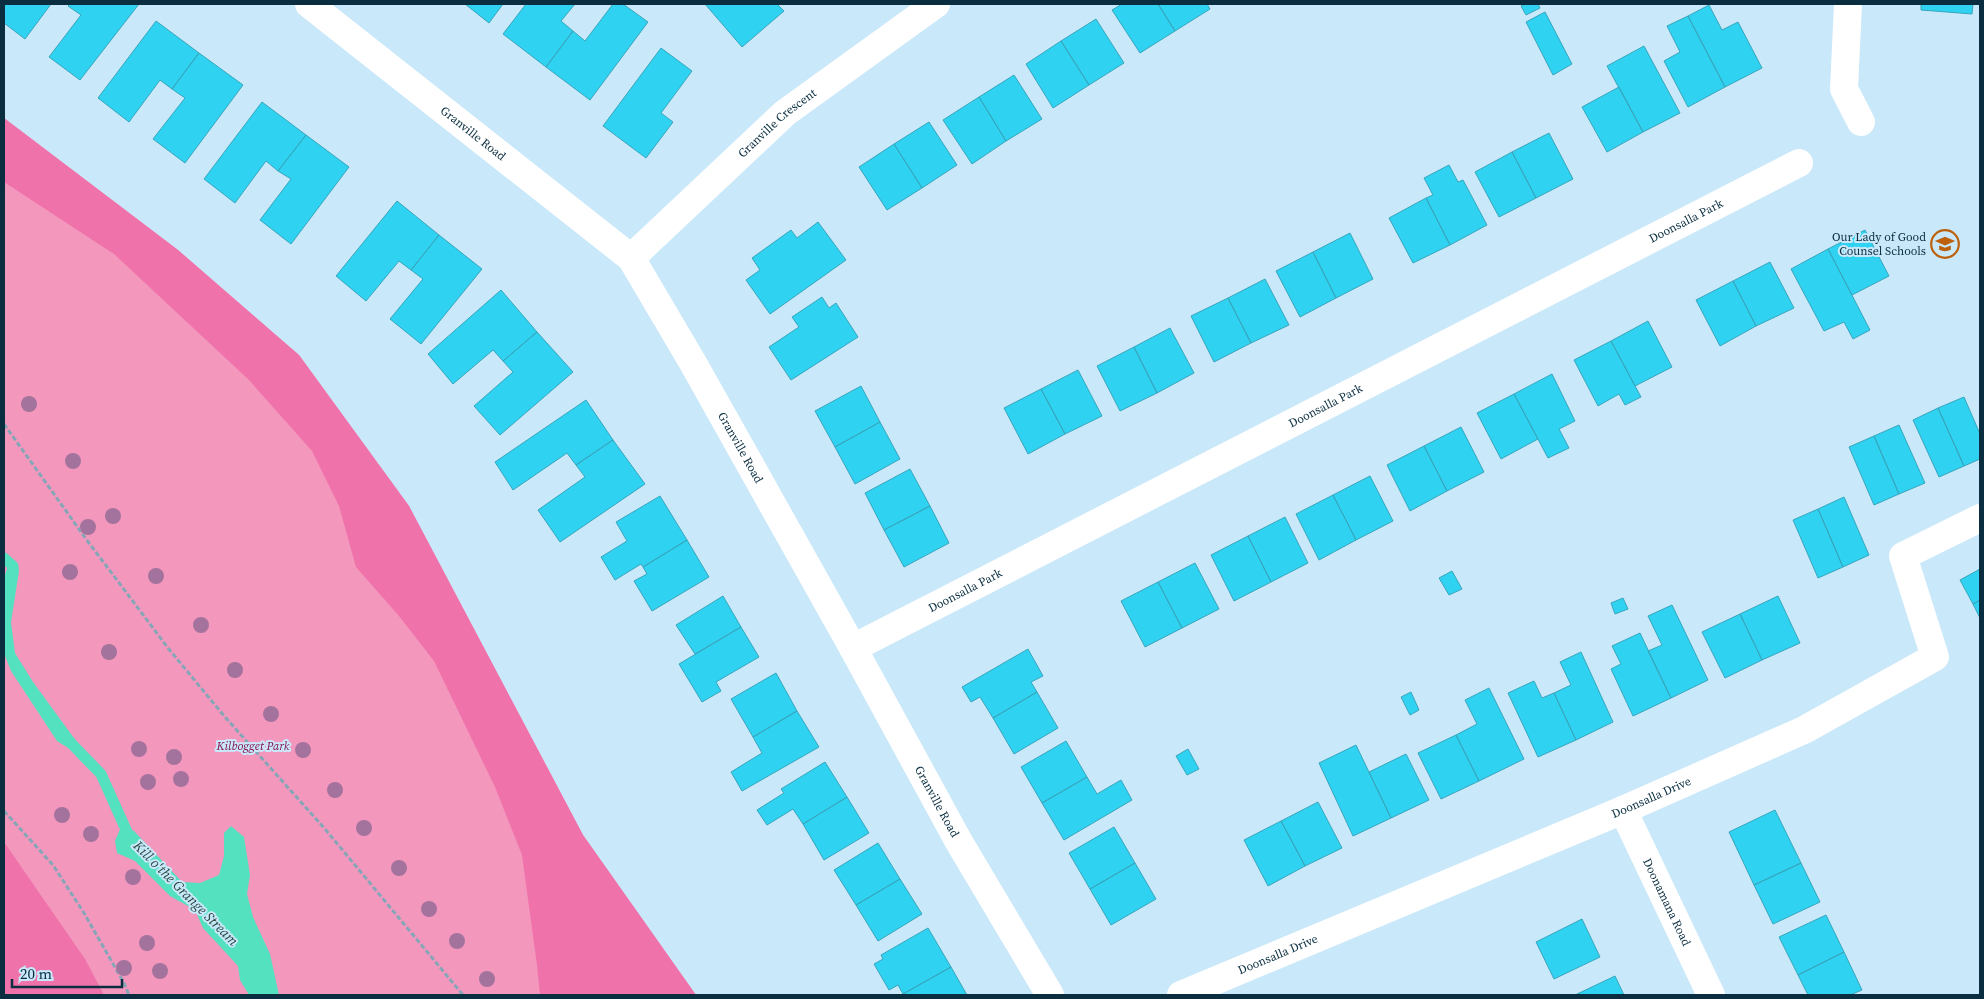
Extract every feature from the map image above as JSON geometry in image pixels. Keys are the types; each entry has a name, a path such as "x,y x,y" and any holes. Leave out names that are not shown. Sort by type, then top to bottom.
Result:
{"street":[{"name":"Granville Road","path":"309,4 631,258 693,363 853,648 959,842 1050,995"},
{"name":"Granville Crescent","path":"631,258 785,113 936,4"},
{"path":"1848,4 1844,89 1861,122"},
{"name":"Doonsalla Park","path":"853,648 1799,163"},
{"name":"Doonsalla Drive","path":"1181,995 1623,810 1804,730 1935,658 1903,556 1980,518"},
{"name":"Doonamana Road","path":"1623,810 1711,995"}],"path":[{"path":"4,424 86,539 168,648 331,836 463,995"},
{"path":"4,811 53,865 84,913 129,995"}],"green space":[{"name":"Kilbogget Park","path":"4,118 178,250 299,355 409,506 583,835 696,995 4,995"}],"shaded area":[{"path":"4,118 178,250 299,355 409,506 583,835 696,995 540,995 522,855 495,787 434,661 399,616 356,567 339,506 312,451 249,380 114,254 4,182"},
{"path":"4,842 85,959 104,995 4,995"}],"water":[{"path":"8,566 18,566 19,571 11,622 15,653 33,682 82,749 73,751 57,741 11,671 4,653 4,578"},
{"path":"231,826 244,837 250,875 247,894 253,917 270,954 279,995 249,995 240,980 238,966 203,928 195,910 170,896 135,861 117,853 115,841 121,827 134,831 182,882 200,883 219,875 224,856 224,833"}],"building":[{"path":"4,4 51,4 25,39 4,23"},
{"path":"70,4 139,4 80,80 49,57 81,15 68,6"},
{"path":"465,4 503,4 489,23"},
{"path":"526,4 575,4 561,21 573,31 546,67 503,34"},
{"path":"613,4 623,4 648,22 590,100 546,67 573,31 585,41"},
{"path":"705,4 777,4 784,11 742,47"},
{"path":"1122,4 1158,4 1175,31 1140,53 1112,10"},
{"path":"1158,4 1207,4 1210,9 1175,31"},
{"path":"1525,4 1538,4 1540,8 1526,15 1521,6"},
{"path":"1921,4 1973,4 1972,14 1921,10"},
{"path":"1709,5 1722,30 1738,22 1762,68 1725,87 1688,16"},
{"path":"1545,12 1572,64 1553,75 1526,22"},
{"path":"1688,16 1725,87 1688,107 1664,61 1680,52 1667,26"},
{"path":"1096,19 1124,63 1089,85 1061,41"},
{"path":"156,21 199,53 172,89 160,80 129,122 98,98"},
{"path":"1061,41 1089,85 1053,108 1026,64"},
{"path":"1644,46 1680,113 1643,132 1607,66"},
{"path":"661,48 692,71 661,113 673,122 646,158 603,126"},
{"path":"199,53 243,85 185,163 153,139 185,98 172,89"},
{"path":"1014,75 1042,119 1006,141 979,97"},
{"path":"1619,87 1643,132 1607,152 1582,107"},
{"path":"979,97 1006,141 972,164 943,120"},
{"path":"262,102 306,135 278,171 266,161 235,203 204,179"},
{"path":"929,122 957,165 922,188 894,144"},
{"path":"1549,133 1573,179 1536,198 1512,152"},
{"path":"306,135 349,167 291,244 260,220 291,179 278,171"},
{"path":"894,144 922,188 887,210 859,167"},
{"path":"1512,152 1536,198 1499,217 1475,172"},
{"path":"1449,165 1458,182 1463,180 1487,225 1450,245 1426,198 1433,195 1424,178"},
{"path":"1426,198 1450,245 1413,263 1389,218"},
{"path":"397,201 439,235 411,270 399,261 366,301 336,276"},
{"path":"818,222 846,260 770,314 746,280 760,270 752,258 791,230 797,238"},
{"path":"1865,230 1889,276 1852,295 1828,249"},
{"path":"1350,233 1373,279 1336,298 1313,252"},
{"path":"439,235 482,269 421,344 390,319 423,279 411,270"},
{"path":"1828,249 1870,330 1853,339 1844,322 1824,331 1791,269"},
{"path":"1313,252 1336,298 1300,317 1276,271"},
{"path":"1770,262 1794,308 1756,326 1733,281"},
{"path":"1265,279 1289,325 1251,343 1228,298"},
{"path":"1733,281 1756,326 1720,346 1696,300"},
{"path":"501,290 537,332 503,361 493,350 453,384 428,354"},
{"path":"822,297 829,308 836,303 858,337 791,380 769,347 799,327 792,317"},
{"path":"1228,298 1251,343 1214,362 1191,316"},
{"path":"1648,321 1672,367 1635,386 1611,341"},
{"path":"1170,328 1194,373 1157,393 1134,347"},
{"path":"537,332 573,372 500,435 474,406 513,372 503,361"},
{"path":"1611,341 1641,397 1625,405 1619,394 1598,406 1574,360"},
{"path":"1134,347 1157,393 1120,411 1097,366"},
{"path":"1078,370 1102,416 1065,434 1041,389"},
{"path":"1552,374 1575,421 1559,429 1569,448 1548,458 1514,394"},
{"path":"861,386 880,422 835,447 815,411"},
{"path":"1041,389 1065,434 1028,454 1004,408"},
{"path":"1514,394 1538,439 1501,459 1477,413"},
{"path":"1964,397 1980,434 1980,459 1964,466 1938,408"},
{"path":"586,400 613,440 576,465 567,453 513,490 495,462"},
{"path":"1938,408 1964,466 1939,477 1913,420"},
{"path":"880,422 900,459 855,484 835,447"},
{"path":"1899,425 1925,483 1899,494 1874,436"},
{"path":"1461,427 1484,472 1447,491 1424,446"},
{"path":"1874,436 1899,494 1874,505 1849,447"},
{"path":"613,440 645,484 560,542 538,510 585,477 576,465"},
{"path":"1424,446 1447,491 1410,511 1387,465"},
{"path":"910,469 930,506 884,530 865,493"},
{"path":"1370,476 1393,521 1356,540 1333,495"},
{"path":"1333,495 1356,540 1319,560 1296,514"},
{"path":"660,496 687,540 643,567 641,564 615,580 601,557 627,541 616,522"},
{"path":"1844,497 1869,555 1843,567 1818,509"},
{"path":"930,506 949,543 904,567 884,530"},
{"path":"1818,509 1843,567 1818,578 1793,520"},
{"path":"1285,517 1308,563 1271,582 1248,536"},
{"path":"1248,536 1271,582 1234,601 1211,555"},
{"path":"687,540 709,577 652,611 634,581 647,574 643,567"},
{"path":"1195,563 1219,609 1182,628 1158,582"},
{"path":"1980,569 1980,600 1973,604 1960,580"},
{"path":"1452,571 1462,589 1449,595 1439,578"},
{"path":"1158,582 1182,628 1145,647 1121,601"},
{"path":"723,596 741,627 695,654 676,625"},
{"path":"1778,596 1800,643 1762,660 1740,614"},
{"path":"1623,598 1628,609 1615,614 1611,603"},
{"path":"1980,600 1980,618 1973,604"},
{"path":"1672,605 1708,680 1671,698 1648,651 1662,645 1648,616"},
{"path":"1740,614 1762,660 1725,678 1702,632"},
{"path":"741,627 759,657 716,682 721,691 702,702 679,664"},
{"path":"1640,633 1671,698 1633,716 1611,669 1621,664 1612,646"},
{"path":"1028,649 1043,676 1031,682 1037,692 993,718 980,697 971,702 962,687"},
{"path":"1581,652 1613,722 1576,740 1554,693 1571,685 1560,662"},
{"path":"776,673 797,711 753,737 731,699"},
{"path":"1534,681 1542,698 1554,693 1576,740 1538,757 1508,693"},
{"path":"1489,688 1524,759 1479,781 1456,735 1477,724 1465,700"},
{"path":"1037,692 1058,728 1014,754 993,718"},
{"path":"1411,692 1419,710 1410,715 1401,697"},
{"path":"797,711 819,747 742,791 731,772 762,753 753,737"},
{"path":"1456,735 1479,781 1441,799 1418,753"},
{"path":"1066,741 1087,777 1042,803 1021,767"},
{"path":"1356,745 1391,818 1353,836 1319,763"},
{"path":"1188,749 1199,769 1187,775 1176,756"},
{"path":"1406,754 1429,800 1391,818 1369,772"},
{"path":"825,762 847,797 803,824 793,809 767,825 757,810 784,793 781,789"},
{"path":"1087,777 1097,794 1121,780 1132,800 1064,840 1042,803"},
{"path":"847,797 869,833 824,860 803,824"},
{"path":"1318,802 1342,848 1305,866 1281,821"},
{"path":"1775,810 1801,863 1754,885 1729,832"},
{"path":"1281,821 1305,866 1268,886 1244,840"},
{"path":"1114,827 1135,863 1090,889 1069,853"},
{"path":"878,843 900,879 856,905 834,870"},
{"path":"1135,863 1156,899 1111,925 1090,889"},
{"path":"1801,863 1820,902 1773,924 1754,885"},
{"path":"900,879 922,914 878,941 856,905"},
{"path":"1826,915 1844,952 1798,975 1779,937"},
{"path":"1582,919 1600,957 1554,979 1536,942"},
{"path":"928,928 951,967 903,994 898,985 889,990 874,964 883,959 881,955"},
{"path":"1844,952 1862,990 1850,995 1808,995 1798,975"},
{"path":"951,967 967,995 903,994"},
{"path":"1615,976 1624,995 1575,995"}],"waterway":[{"name":"Kill o'the Grange Stream","path":"4,558 13,566 12,579"},
{"name":"Kill o'the Grange Stream","path":"67,739 101,774 132,843"}],"place":[{"name":"Our Lady of Good Counsel Schools","path":"1945,244"}]}
